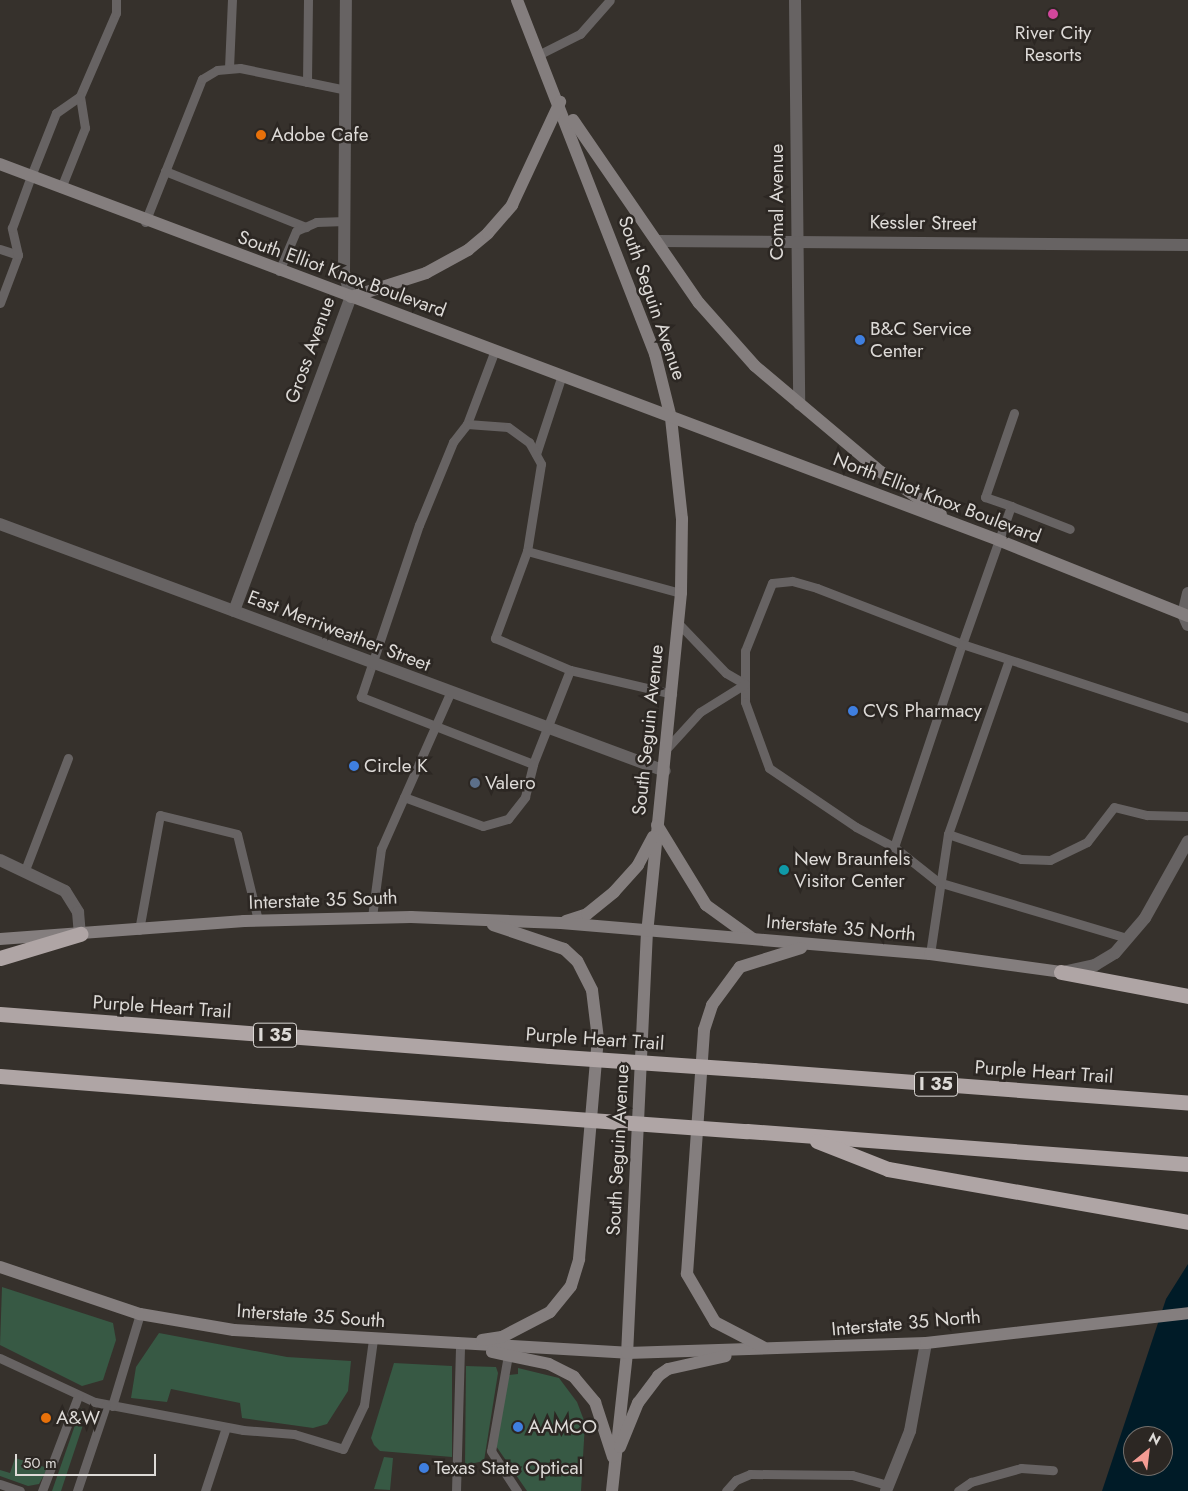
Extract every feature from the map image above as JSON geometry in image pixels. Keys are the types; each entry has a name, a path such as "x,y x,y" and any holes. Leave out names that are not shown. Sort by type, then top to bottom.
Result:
{"highway":[{"path":"0,958 80,934"},
{"path":"1062,972 1188,996"},
{"name":"Purple Heart Trail","path":"0,1014 1188,1103"},
{"path":"0,1076 1188,1164"},
{"path":"801,1135 888,1168 1086,1202 1188,1222"}],"main road":[{"name":"South Seguin Avenue","path":"517,0 560,102 636,296 671,418 682,519 681,593 668,747 657,826 647,931 627,1353 612,1491"},
{"path":"351,297 426,273 468,250 488,233 512,205 560,102 658,241 698,303 755,366 881,472 958,525"},
{"name":"South Elliot Knox Boulevard","path":"0,164 146,222 562,375 671,418"},
{"name":"North Elliot Knox Boulevard","path":"671,418 998,540 1186,618"},
{"path":"561,922 587,914 614,892 638,865 657,826"},
{"path":"657,826 706,905 754,940"},
{"name":"Interstate 35 South","path":"0,939 258,920 372,917 561,922 647,931"},
{"path":"460,1344 502,1337 528,1325 550,1312 571,1286 579,1259 598,1039 592,990 577,961 564,949 537,938 474,919"},
{"name":"Interstate 35 North","path":"647,931 930,954 1062,972"},
{"path":"768,1349 715,1322 687,1274 704,1030 712,1005 740,967 815,944"},
{"name":"Interstate 35 South","path":"0,1267 140,1314 234,1330 627,1353"},
{"name":"Interstate 35 North","path":"627,1353 926,1343 1188,1313"},
{"path":"460,1344 555,1366 583,1386 595,1402 615,1461"},
{"path":"615,1461 638,1403 658,1376 693,1362 768,1349"}],"street":[{"name":"Gross Avenue","path":"234,611 351,297 344,272 346,0"},
{"name":"Comal Avenue","path":"795,0 799,404"},
{"name":"Kessler Street","path":"658,241 796,240 1188,245"},
{"name":"East Merriweather Street","path":"0,524 371,662 549,731 665,772"},
{"path":"1186,618 1188,593"},
{"path":"1062,972 1095,965 1114,953 1159,897 1188,841"},
{"path":"0,860 25,870 65,891 78,912 80,934"},
{"path":"887,1488 910,1432 926,1343"}],"lane":[{"path":"0,303 18,256 12,228 31,176 56,113 80,96 116,13 116,0"},
{"path":"229,68 232,0"},
{"path":"307,82 308,0"},
{"path":"540,54 580,34 610,0"},
{"path":"146,222 202,79 229,68 346,90"},
{"path":"61,188 85,128 80,96"},
{"path":"165,171 306,228"},
{"path":"279,271 296,231 345,221"},
{"path":"0,249 18,256"},
{"path":"494,350 468,424 442,466 371,662 361,697 434,728 533,764"},
{"path":"536,454 562,375"},
{"path":"1014,413 985,497 1070,528"},
{"path":"468,424 508,427 529,442 541,464 539,488 527,551 495,638 570,670 672,694"},
{"path":"894,848 962,644 998,540 1012,506"},
{"path":"527,551 681,593"},
{"path":"1126,938 938,882 894,848 856,827 769,768 748,710 744,651 772,583 792,581 817,588 962,644 1188,718"},
{"path":"678,623 726,672 745,684"},
{"path":"930,954 938,882 948,834 1009,660"},
{"path":"404,797 483,826 508,819 525,797 533,764 549,731 570,670"},
{"path":"668,747 700,712 745,684"},
{"path":"372,917 381,849 450,693"},
{"path":"25,870 68,758"},
{"path":"948,834 1020,859 1050,860 1087,842 1114,808 1148,815 1188,816"},
{"path":"139,930 160,815 237,834 258,920"},
{"path":"77,1491 140,1314"},
{"path":"0,1358 78,1396 109,1405 226,1427 294,1434 343,1449 364,1405 373,1339"},
{"path":"456,1491 460,1344"},
{"path":"508,1355 491,1451 517,1491"},
{"path":"42,1491 50,1479 78,1396"},
{"path":"205,1491 226,1427"},
{"path":"958,1491 971,1482 1021,1468 1053,1470"},
{"path":"726,1491 736,1480 750,1474 852,1475 887,1488"},
{"path":"0,1484 20,1491"}],"green space":[{"path":"2,1287 113,1323 116,1340 103,1380 82,1386 0,1345"},
{"path":"159,1333 287,1357 351,1361 348,1391 327,1424 313,1428 242,1418 240,1403 171,1389 167,1402 131,1398 136,1367"},
{"path":"394,1363 452,1366 452,1457 380,1451 374,1445 371,1438"},
{"path":"466,1366 496,1367 498,1373 484,1461 465,1465"},
{"path":"518,1368 559,1378 577,1402 585,1423 581,1491 527,1491 496,1446 509,1375 518,1374"},
{"path":"81,1408 87,1413 61,1491 52,1491"},
{"path":"384,1457 393,1458 390,1490 374,1489"},
{"path":"15,1458 48,1468 39,1484 28,1486 0,1476 0,1470 10,1473"}],"water":[{"path":"1188,1264 1188,1491 1102,1491 1123,1428 1123,1476 1173,1476 1173,1426 1124,1426 1166,1299"}],"place":[{"name":"River City Resorts","path":"1053,14"},
{"name":"Adobe Cafe","path":"261,135"},
{"name":"B&C Service Center","path":"860,340"},
{"name":"CVS Pharmacy","path":"853,711"},
{"name":"Circle K","path":"354,766"},
{"name":"Valero","path":"475,783"},
{"name":"New Braunfels Visitor Center","path":"784,870"},
{"name":"A&W","path":"46,1418"},
{"name":"AAMCO","path":"518,1427"},
{"name":"Texas State Optical","path":"424,1468"}]}
